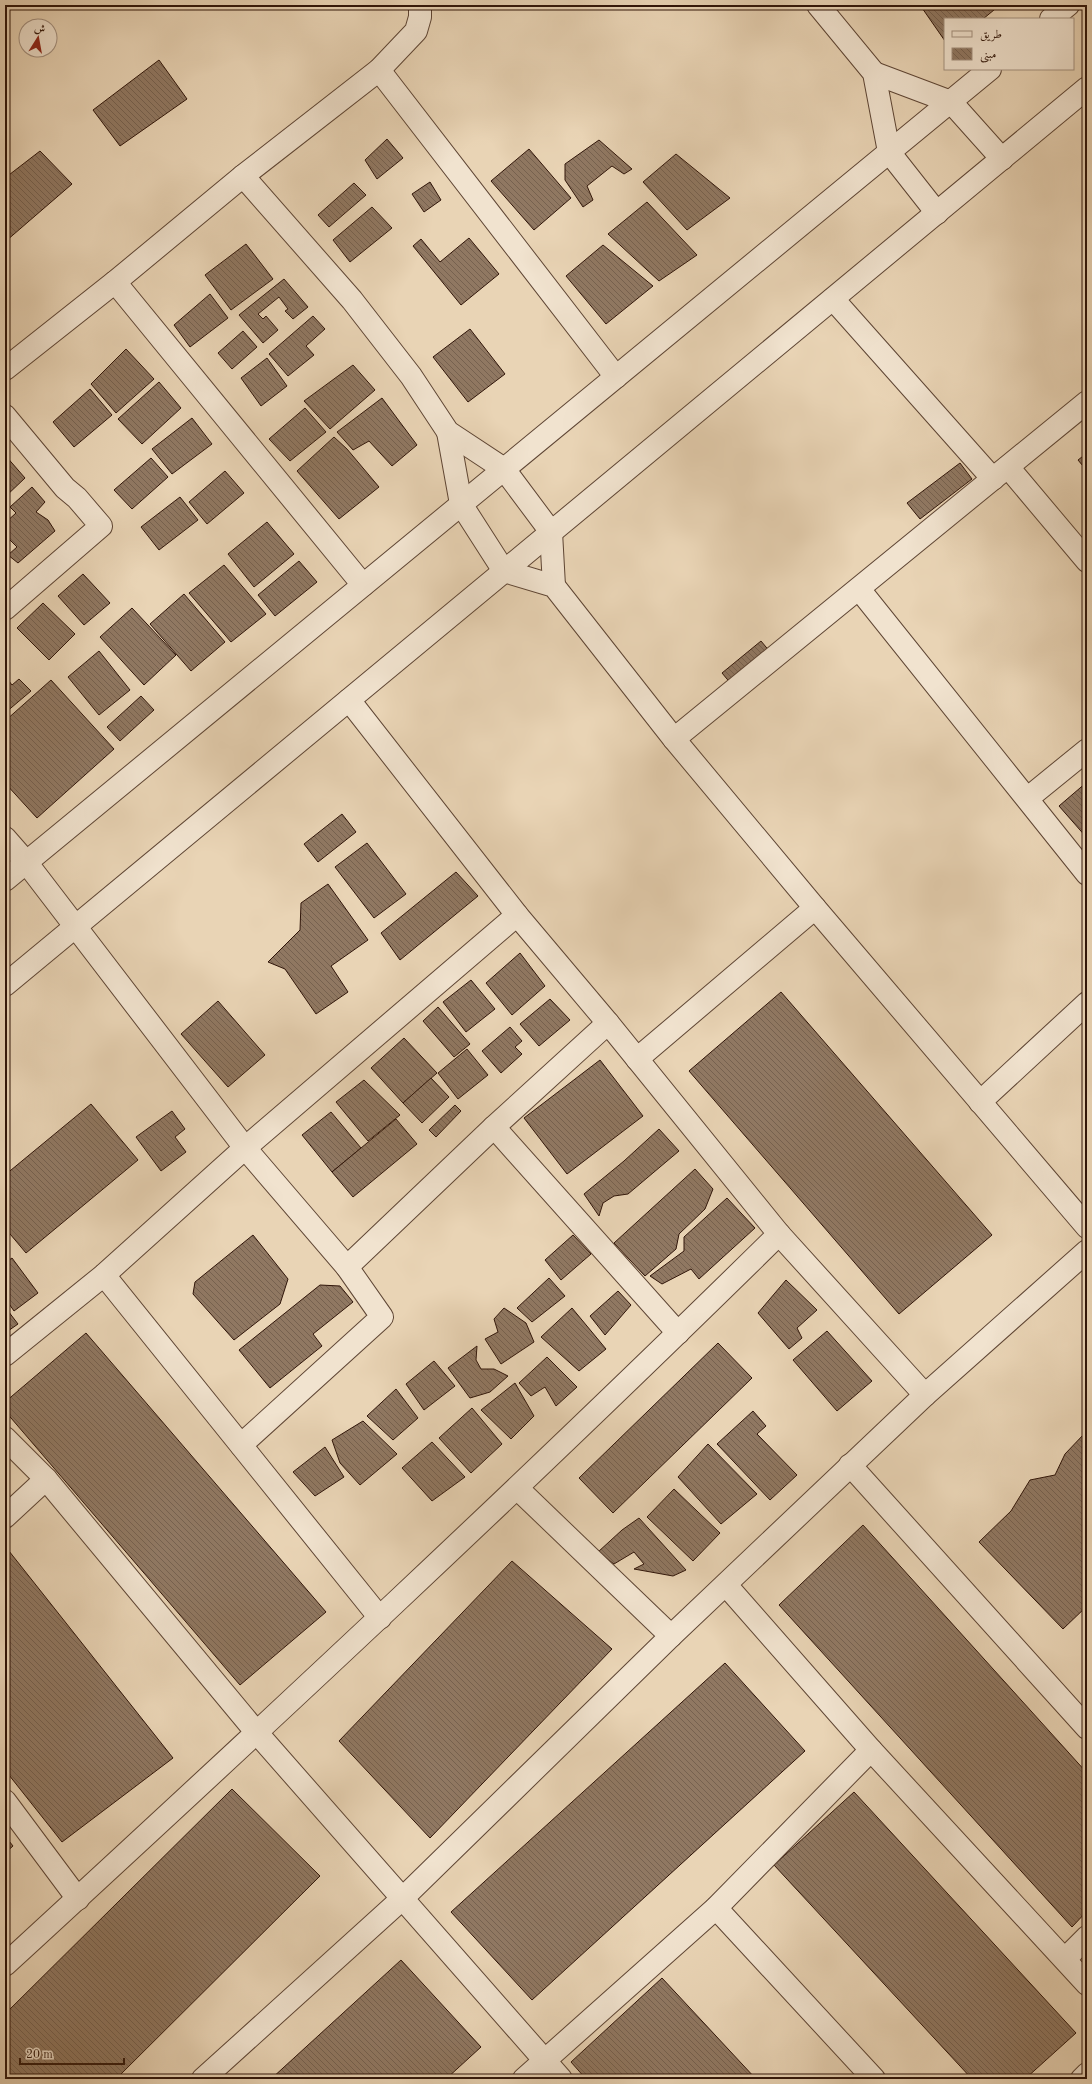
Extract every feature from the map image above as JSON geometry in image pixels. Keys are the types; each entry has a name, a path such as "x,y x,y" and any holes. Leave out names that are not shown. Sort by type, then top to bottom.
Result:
{"street":[{"path":"5,369 115,282 243,176 379,70 416,31 420,17 420,5"},
{"path":"818,5 874,72 951,102 1002,159"},
{"path":"1052,18 1068,5"},
{"path":"379,70 616,376"},
{"path":"5,880 989,70"},
{"path":"874,72 889,152 937,213"},
{"path":"5,985 1087,88"},
{"path":"243,176 352,300 411,376 448,432 504,469 551,532 554,586 674,739 815,908 1087,1227"},
{"path":"115,282 363,585"},
{"path":"833,299 1087,561"},
{"path":"674,739 1087,402"},
{"path":"5,416 65,488 77,498 101,526 5,609"},
{"path":"448,432 461,504 504,571 554,586"},
{"path":"859,589 1028,798 1087,874"},
{"path":"349,700 517,914 608,1023 779,1234 925,1395"},
{"path":"1028,798 1087,750"},
{"path":"5,838 26,862 76,926 246,1148 347,1267 382,1317 241,1445"},
{"path":"637,1059 815,908"},
{"path":"5,1355 104,1275 246,1148 517,914"},
{"path":"980,1102 1087,1003"},
{"path":"347,1267 494,1127 608,1023"},
{"path":"494,1127 678,1333"},
{"path":"5,1966 380,1618 517,1488 779,1234"},
{"path":"203,2079 403,1898 671,1636 925,1395 1087,1251"},
{"path":"104,1275 380,1618"},
{"path":"5,1438 46,1479 257,1733 561,2079"},
{"path":"850,1466 1087,1728"},
{"path":"5,1517 46,1479"},
{"path":"517,1488 671,1636"},
{"path":"726,1585 871,1750 1087,1984"},
{"path":"524,2079 716,1908 871,1750"},
{"path":"5,1801 78,1899"},
{"path":"716,1908 874,2079"},
{"path":"1065,1959 1087,1937"},
{"path":"1082,2079 1087,2074"}],"building":[{"path":"920,5 1000,5 984,18 944,18 944,40"},
{"path":"159,60 187,99 120,146 93,110"},
{"path":"387,139 403,158 377,179 365,160"},
{"path":"599,140 632,169 624,174 612,166 587,186 593,200 583,207 565,180 565,164"},
{"path":"529,149 571,198 534,230 491,181"},
{"path":"40,151 72,184 6,241 5,178"},
{"path":"676,154 730,198 687,230 643,182"},
{"path":"430,182 441,200 424,212 412,194"},
{"path":"354,183 366,195 329,227 318,215"},
{"path":"647,202 697,255 659,281 608,234"},
{"path":"372,207 392,228 350,262 333,240"},
{"path":"469,238 499,274 461,305 413,246 421,239 440,262"},
{"path":"246,244 273,279 231,310 205,275"},
{"path":"603,245 653,286 606,324 566,276"},
{"path":"284,279 308,307 293,319 285,311 288,309 279,297 258,314 263,319 266,316 278,330 263,343 239,315"},
{"path":"210,294 228,318 190,347 174,325"},
{"path":"313,316 325,329 306,346 314,355 288,376 269,354"},
{"path":"470,329 505,374 468,402 433,357"},
{"path":"243,331 257,347 232,369 218,353"},
{"path":"126,349 154,379 116,413 91,384"},
{"path":"267,358 287,386 261,406 241,378"},
{"path":"353,365 375,390 330,429 304,401"},
{"path":"159,382 181,408 142,444 118,419"},
{"path":"90,389 112,415 74,447 53,422"},
{"path":"382,398 417,445 392,466 369,441 353,450 337,432"},
{"path":"305,408 326,432 290,461 269,439"},
{"path":"192,418 212,444 172,474 152,449"},
{"path":"334,437 347,449 379,487 339,519 297,471"},
{"path":"1087,453 1087,471 1078,460"},
{"path":"5,455 25,478 5,497"},
{"path":"151,458 168,477 132,509 114,490"},
{"path":"960,463 972,479 920,519 907,503"},
{"path":"225,471 244,493 207,524 189,502"},
{"path":"32,487 45,502 36,512 48,520 55,531 18,563 8,555 17,547 9,539 5,542 5,523 16,513 10,507"},
{"path":"180,497 198,520 159,550 141,527"},
{"path":"267,522 294,554 254,587 228,554"},
{"path":"299,561 317,582 275,616 258,595"},
{"path":"224,565 266,614 231,642 189,593"},
{"path":"83,574 110,603 84,625 58,596"},
{"path":"184,594 225,642 191,671 150,624"},
{"path":"43,603 75,634 49,660 17,628"},
{"path":"132,608 176,655 144,685 100,637"},
{"path":"761,641 771,653 732,685 722,673"},
{"path":"99,651 130,690 99,715 68,677"},
{"path":"5,676 12,685 19,679 31,691 5,713"},
{"path":"51,680 114,749 37,818 5,783 5,721"},
{"path":"141,696 154,710 120,741 107,727"},
{"path":"1087,782 1087,838 1059,806"},
{"path":"342,814 356,832 318,862 304,844"},
{"path":"367,843 406,894 374,918 335,867"},
{"path":"456,872 478,896 400,960 381,933"},
{"path":"328,884 368,940 331,966 348,992 316,1014 285,969 268,962 300,930 301,903"},
{"path":"520,953 545,986 512,1015 486,983"},
{"path":"471,980 495,1009 466,1032 443,1002"},
{"path":"781,992 992,1235 899,1314 689,1071"},
{"path":"550,999 570,1020 539,1046 520,1024"},
{"path":"218,1001 265,1055 228,1087 181,1034"},
{"path":"438,1007 470,1044 454,1057 423,1021"},
{"path":"510,1027 522,1041 515,1047 522,1054 501,1073 482,1051"},
{"path":"404,1038 437,1073 403,1103 371,1068"},
{"path":"467,1049 488,1075 458,1099 438,1073"},
{"path":"600,1060 643,1116 567,1174 524,1118"},
{"path":"431,1078 449,1097 422,1123 403,1103"},
{"path":"364,1080 400,1115 368,1141 336,1102"},
{"path":"91,1104 138,1160 26,1253 5,1228 5,1175"},
{"path":"455,1105 461,1111 436,1137 429,1130"},
{"path":"172,1111 185,1129 175,1137 186,1152 161,1171 136,1137"},
{"path":"331,1112 361,1148 332,1172 302,1135"},
{"path":"396,1119 417,1144 353,1197 332,1172"},
{"path":"659,1129 679,1151 628,1194 614,1196 603,1203 599,1216 584,1194 624,1161"},
{"path":"695,1169 713,1189 705,1209 679,1234 676,1249 645,1276 614,1243"},
{"path":"727,1198 755,1228 699,1279 691,1269 662,1284 650,1276 684,1251 684,1237"},
{"path":"253,1235 288,1279 280,1304 234,1340 193,1294 195,1282"},
{"path":"573,1235 591,1254 561,1280 545,1260"},
{"path":"12,1258 38,1293 14,1311 5,1298 5,1263"},
{"path":"549,1278 565,1296 532,1322 517,1308"},
{"path":"786,1280 817,1310 797,1328 802,1338 789,1349 758,1313"},
{"path":"320,1285 340,1286 353,1302 313,1334 322,1346 270,1388 239,1350"},
{"path":"618,1291 631,1305 605,1335 590,1316"},
{"path":"5,1307 18,1324 8,1331 5,1327"},
{"path":"504,1308 526,1323 534,1342 501,1364 485,1339 498,1332 494,1319"},
{"path":"572,1308 606,1349 579,1371 541,1337"},
{"path":"827,1331 872,1381 837,1411 793,1360"},
{"path":"86,1333 326,1612 240,1685 5,1411 5,1402"},
{"path":"718,1343 752,1378 613,1513 579,1478"},
{"path":"477,1346 476,1360 481,1369 494,1369 508,1376 490,1392 470,1398 448,1368"},
{"path":"547,1357 577,1387 556,1406 545,1387 531,1396 519,1383"},
{"path":"434,1361 455,1386 424,1410 406,1384"},
{"path":"515,1383 534,1416 511,1439 481,1410"},
{"path":"396,1389 418,1418 393,1440 367,1416"},
{"path":"472,1408 502,1444 471,1473 439,1438"},
{"path":"753,1411 766,1426 757,1434 797,1475 770,1500 717,1444"},
{"path":"363,1421 397,1454 360,1485 340,1463 332,1440"},
{"path":"1084,1434 1087,1434 1087,1606 1063,1629 979,1542 1011,1511 1030,1480 1055,1475 1065,1454"},
{"path":"432,1442 465,1477 432,1501 402,1468"},
{"path":"708,1444 757,1494 721,1524 678,1477"},
{"path":"325,1447 344,1477 315,1496 293,1472"},
{"path":"674,1489 720,1533 693,1561 647,1517"},
{"path":"639,1518 686,1570 673,1576 634,1569 644,1564 634,1552 614,1564 598,1552 622,1530"},
{"path":"863,1525 1087,1773 1087,1911 1072,1927 779,1605"},
{"path":"5,1546 173,1758 62,1842 5,1770"},
{"path":"512,1561 612,1649 430,1838 339,1741"},
{"path":"725,1663 805,1751 532,2000 451,1912"},
{"path":"232,1789 320,1876 116,2079 5,2079 5,2014"},
{"path":"854,1792 1076,2033 1025,2079 972,2079 774,1865"},
{"path":"5,1836 13,1846 5,1853"},
{"path":"401,1960 481,2047 446,2079 271,2079"},
{"path":"662,1978 756,2079 586,2079 571,2062"}]}
